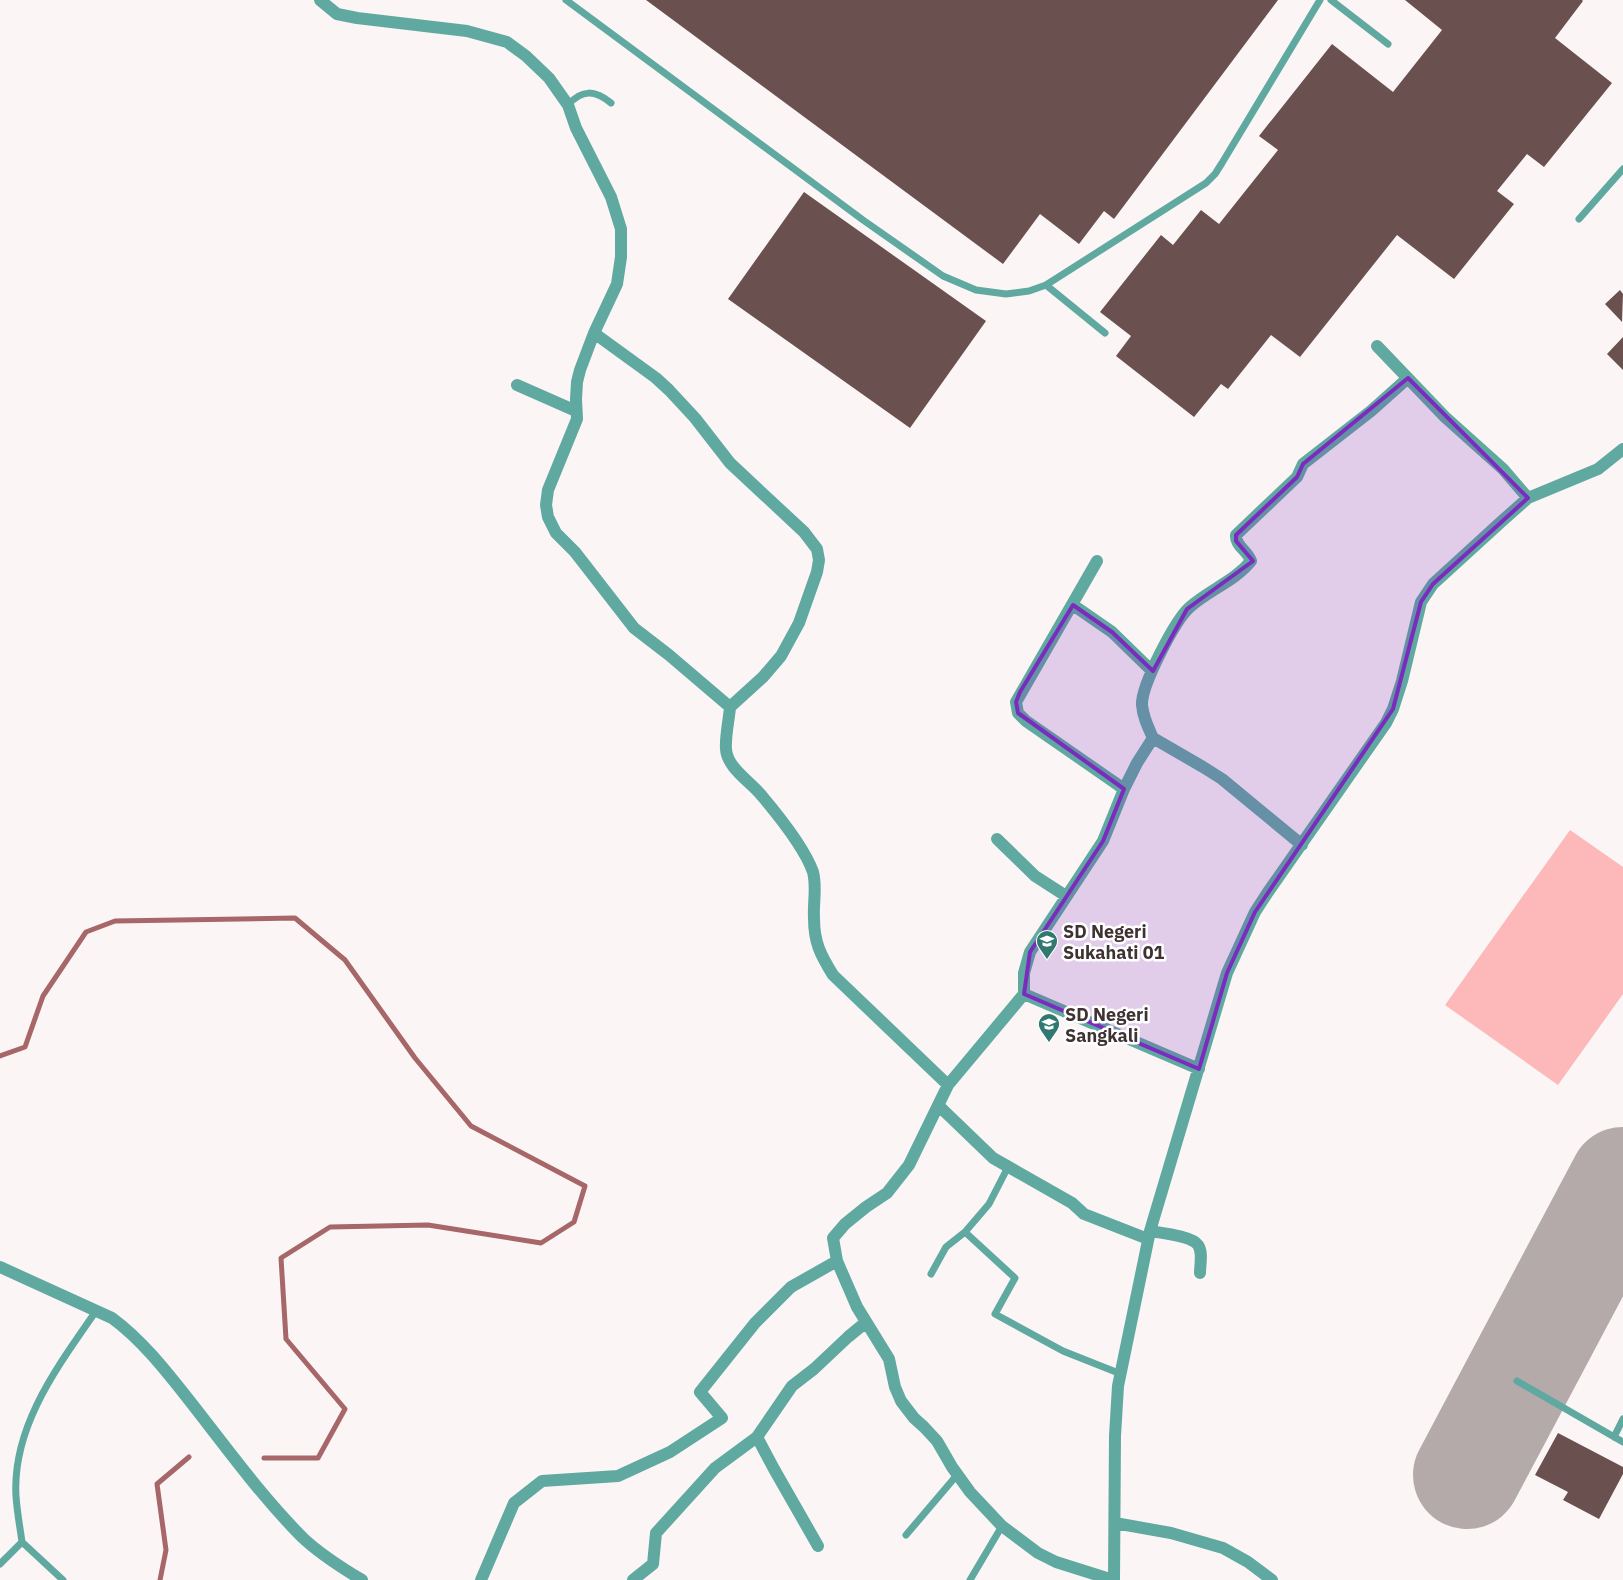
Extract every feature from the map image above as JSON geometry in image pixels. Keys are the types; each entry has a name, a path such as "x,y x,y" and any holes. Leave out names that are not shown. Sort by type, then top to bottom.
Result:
{"street":[{"path":"320,0 337,14 356,18 467,31 507,42 526,56 549,78 568,105 576,128 611,197 620,229 621,258 617,284 594,333 577,382 576,419 548,490 546,505 548,517 556,533 575,552 634,628 730,707"},
{"path":"594,333 650,373 669,390 695,418 730,463 804,532 817,549 819,560 817,572 799,623 781,656 763,677 730,707 726,748 728,758 736,769 762,795 804,853 813,872 815,886 814,918 816,944 832,974 948,1085"},
{"path":"1377,346 1445,417 1503,469 1528,498"},
{"path":"1302,845 1222,780 1153,738 1142,704 1144,688 1170,636 1188,609 1230,579 1251,561 1236,541 1236,535 1297,477 1303,464 1371,411 1408,378"},
{"path":"517,385 576,411"},
{"path":"1153,738 1137,763 1102,841 1030,952 1025,967 1024,994 948,1085 909,1165 887,1194 866,1207 836,1232 833,1238 837,1261 857,1307 889,1359 895,1386 902,1401 914,1418 937,1441 957,1475 970,1492 1002,1526 1038,1553 1050,1559 1114,1580 1115,1436 1118,1386 1149,1235 1227,973 1255,912 1378,736 1393,709 1402,681 1421,602 1433,584 1528,498 1598,470 1623,449"},
{"path":"1097,560 1016,702 1018,712 1026,721 1124,790"},
{"path":"1073,605 1112,632 1152,671"},
{"path":"997,840 1035,876 1066,896"},
{"path":"1024,994 1199,1069"},
{"path":"938,1106 993,1158 1072,1203 1084,1214 1149,1235 1190,1239 1198,1245 1200,1273"},
{"path":"481,1580 514,1503 542,1481 618,1476 670,1452 722,1418 700,1392 755,1323 791,1287 837,1261"},
{"path":"0,1267 112,1318 124,1327 176,1383 261,1490 304,1539 342,1568 362,1580"},
{"path":"633,1580 652,1564 656,1533 715,1468 757,1437 792,1386 814,1370 848,1337 866,1323"},
{"path":"757,1437 818,1546"},
{"path":"1115,1523 1170,1532 1223,1548 1248,1562 1272,1580"}],"lane":[{"path":"566,0 863,220 943,276 976,290 1006,294 1029,291 1046,285 1206,182 1215,174 1320,0"},
{"path":"1331,0 1388,44"},
{"path":"568,105 576,96 588,93 602,96 610,103"},
{"path":"1579,219 1623,169"},
{"path":"1046,285 1105,333"},
{"path":"931,1274 946,1247 965,1232 989,1204 1008,1167"},
{"path":"965,1232 1016,1278 994,1314 1062,1351 1121,1374"},
{"path":"63,1580 22,1542 16,1496 19,1455 28,1424 56,1369 96,1311"},
{"path":"1517,1381 1623,1442"},
{"path":"1614,1437 1623,1419"},
{"path":"906,1535 957,1475"},
{"path":"970,1580 1002,1526"},
{"path":"0,1564 22,1542"}],"highlighted area":[{"path":"1408,378 1528,498 1433,584 1421,602 1393,709 1255,912 1227,973 1199,1069 1024,994 1030,952 1103,841 1124,789 1018,713 1016,702 1020,692 1073,605 1112,632 1153,671 1187,609 1253,561 1236,541 1236,535 1297,477 1303,464"}],"shaded area":[{"path":"1570,830 1623,867 1623,994 1558,1085 1445,1005"}],"building":[{"path":"646,0 1278,0 1114,219 1104,211 1079,244 1040,214 1003,264"},
{"path":"1405,0 1582,0 1555,38 1612,83 1544,167 1527,154 1497,191 1514,204 1454,279 1397,235 1300,357 1271,335 1228,389 1221,384 1194,417 1116,356 1131,336 1100,312 1161,235 1173,245 1201,210 1219,224 1278,150 1259,136 1332,44 1393,92 1442,30"},
{"path":"804,192 986,321 910,428 728,299"},
{"path":"1620,290 1623,294 1622,322 1605,304"},
{"path":"1623,337 1623,370 1607,354"},
{"path":"1558,1433 1623,1467 1623,1474 1599,1519 1563,1500 1568,1492 1535,1475"}],"waterway":[{"path":"0,1056 25,1047 43,996 86,932 115,921 295,918 345,960 415,1058 471,1126 585,1186 574,1222 541,1243 428,1225 330,1227 281,1258 286,1339 345,1409 318,1458 264,1458"},
{"path":"160,1580 166,1550 157,1484 189,1457"}],"runway":[{"path":"1467,1475 1623,1181"}],"place":[{"name":"SD Negeri Sukahati 01","path":"1047,960"},
{"name":"SD Negeri Sangkali","path":"1049,1043"}]}
